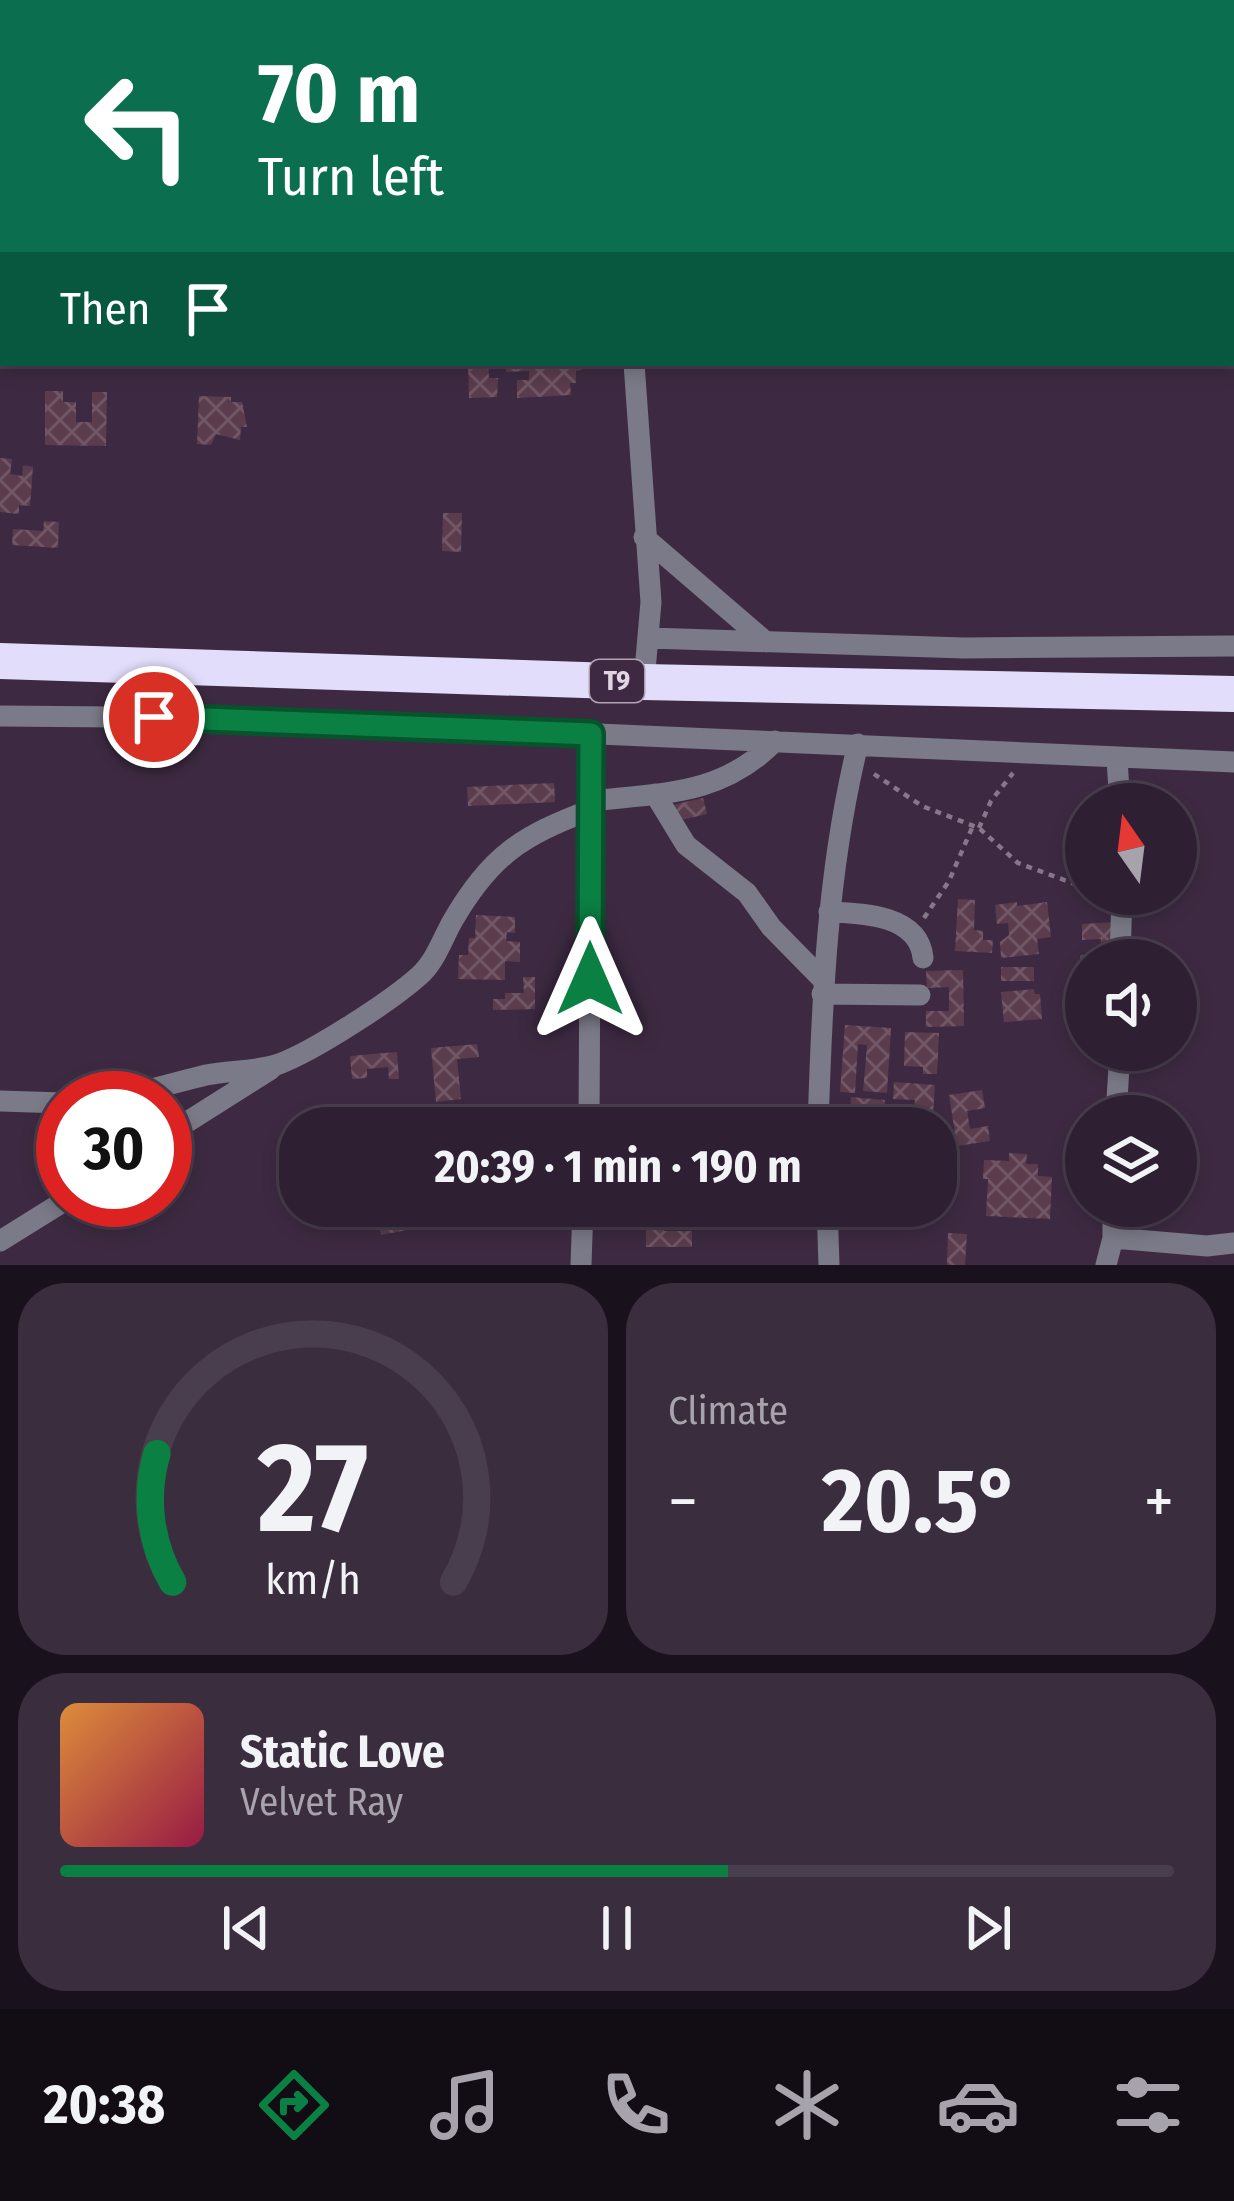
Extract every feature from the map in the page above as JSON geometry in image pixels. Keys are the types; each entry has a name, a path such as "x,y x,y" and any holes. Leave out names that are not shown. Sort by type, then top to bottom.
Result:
{"highway":[{"name":"T9","path":"0,661 644,682 1234,694"}],"street":[{"path":"634,366 651,602 644,682"},
{"path":"644,537 766,642"},
{"path":"650,638 964,648 1234,646"},
{"path":"0,716 234,718 775,740 856,753 1234,762"},
{"path":"589,1107 591,734"},
{"path":"192,1119 276,1065 321,1043 420,976 473,887 533,832 590,806 682,791 723,779 754,763 775,740"},
{"path":"819,1107 829,912 842,810 856,753"},
{"path":"1117,760 1119,783"},
{"path":"655,794 686,845 747,893 822,987 920,994"},
{"path":"829,912 863,913 904,925 922,948 923,958"},
{"path":"192,1080 276,1065"},
{"path":"0,1101 36,1102"},
{"path":"0,1241 36,1219"},
{"path":"581,1265 582,1227"},
{"path":"828,1227 829,1265"},
{"path":"1106,1265 1113,1227"},
{"path":"1113,1238 1207,1246 1234,1243"}],"path":[{"path":"856,753 922,806 976,828 1018,863 1065,880"},
{"path":"912,932 942,893 991,801 1030,756"}],"building":[{"path":"468,366 488,366 489,378 498,378 497,397 469,398"},
{"path":"506,366 582,366 576,371 576,383 570,383 571,395 517,398 517,380 529,380 529,371 506,372"},
{"path":"45,391 63,391 63,402 76,402 76,422 92,422 92,392 107,392 106,446 45,445"},
{"path":"199,396 242,402 247,427 241,427 240,440 216,434 211,445 197,444"},
{"path":"0,458 12,459 10,474 22,476 23,465 33,467 30,506 19,505 19,514 0,512"},
{"path":"443,513 462,513 461,552 442,551"},
{"path":"44,521 59,522 58,548 12,545 13,529 43,531"},
{"path":"554,783 555,802 468,806 467,787"},
{"path":"703,798 707,814 677,821 673,805"},
{"path":"958,899 975,900 974,930 983,931 983,940 993,940 992,953 955,951"},
{"path":"1017,902 1017,906 1047,902 1051,937 1037,939 1039,954 1001,958 1000,942 1009,935 1008,923 997,924 995,905"},
{"path":"476,915 515,917 515,933 507,932 506,941 520,942 520,962 505,961 505,980 458,979 459,955 468,955"},
{"path":"1116,922 1117,939 1082,939 1082,924"},
{"path":"1001,967 1034,967 1034,981 1001,981"},
{"path":"963,970 964,1026 926,1027 926,1011 949,1011 949,987 927,988 926,971"},
{"path":"523,977 535,977 535,1009 493,1010 493,999 505,999 505,993 524,993"},
{"path":"1034,989 1040,994 1042,1019 1004,1022 1001,992"},
{"path":"845,1025 891,1028 887,1093 863,1091 867,1045 858,1044 855,1093 840,1092"},
{"path":"905,1032 939,1033 937,1074 904,1066"},
{"path":"477,1044 479,1057 457,1059 461,1099 436,1102 431,1048"},
{"path":"397,1052 399,1079 389,1079 388,1067 367,1069 367,1078 352,1079 350,1056"},
{"path":"894,1082 935,1085 933,1107 914,1107 915,1100 893,1099"},
{"path":"982,1090 985,1108 967,1111 970,1129 988,1126 990,1141 957,1146 957,1107 951,1107 949,1095"},
{"path":"851,1097 885,1100 884,1107 850,1107"},
{"path":"1009,1153 1027,1154 1026,1164 1038,1164 1038,1176 1052,1177 1050,1219 986,1216 984,1160 1009,1161"},
{"path":"379,1227 412,1227 412,1229 381,1235"},
{"path":"646,1227 692,1231 692,1247 646,1247"},
{"path":"948,1233 967,1234 965,1265 947,1265"}],"route":[{"path":"154,717 591,734 590,979"}]}
